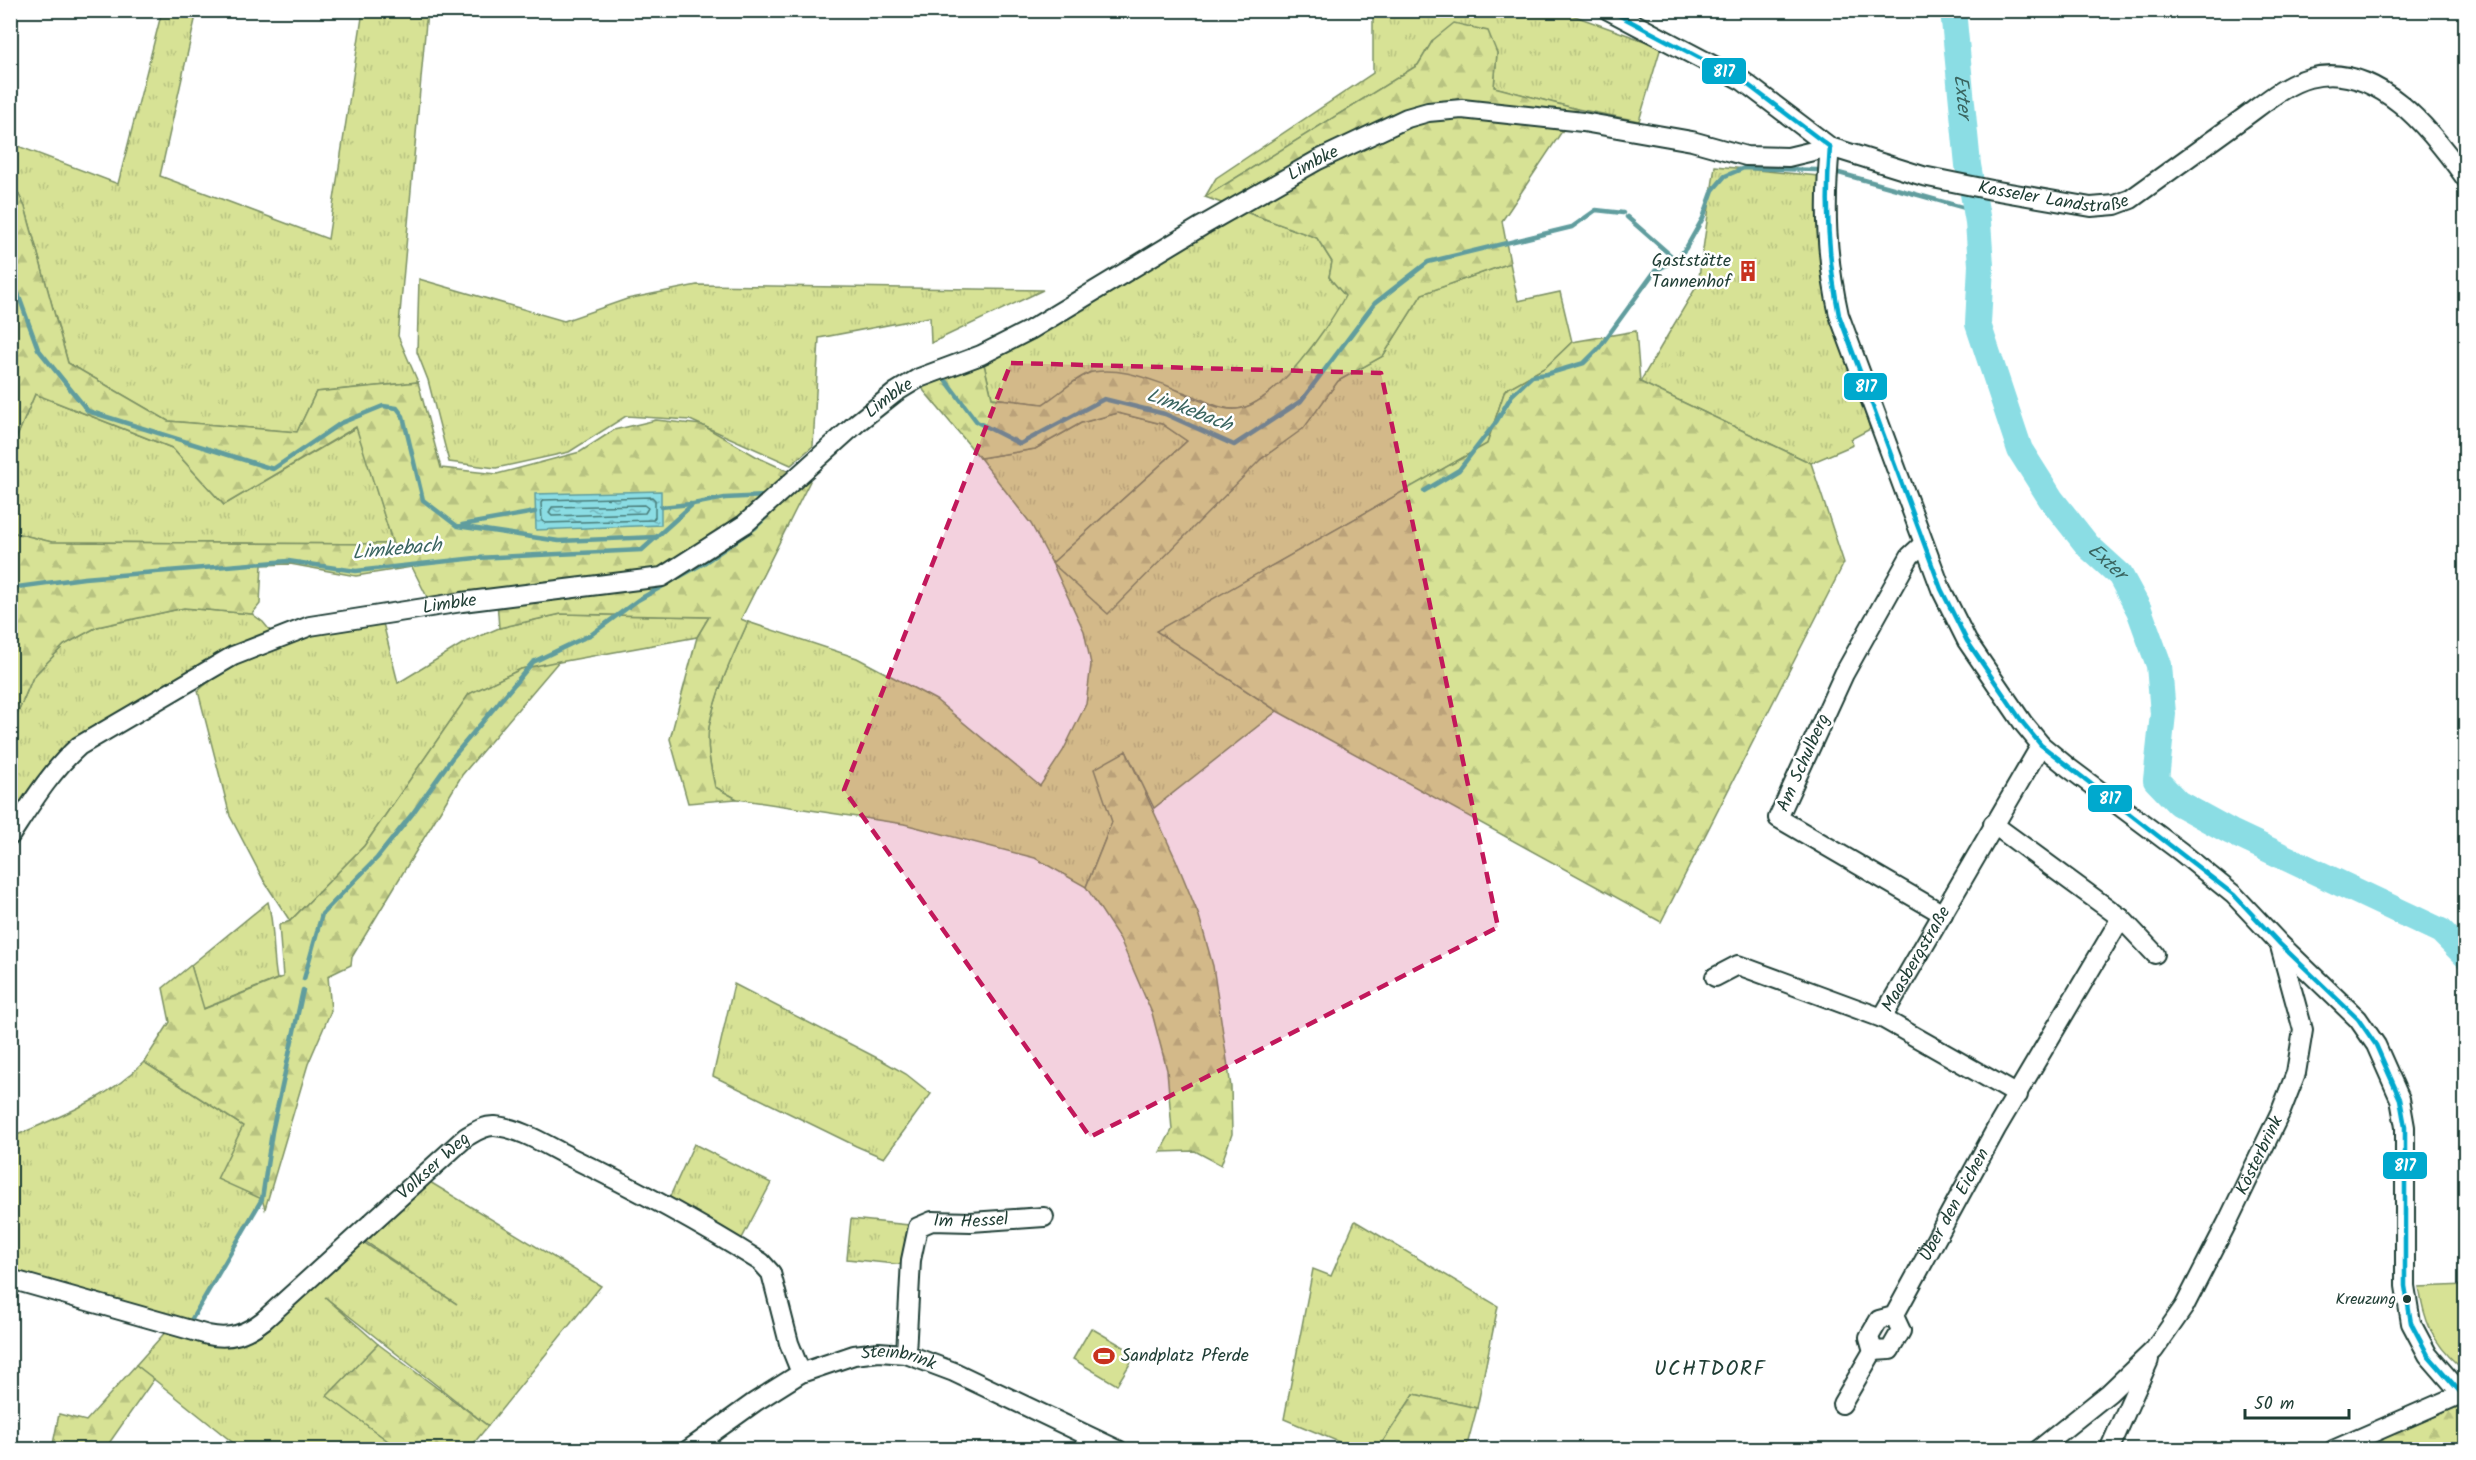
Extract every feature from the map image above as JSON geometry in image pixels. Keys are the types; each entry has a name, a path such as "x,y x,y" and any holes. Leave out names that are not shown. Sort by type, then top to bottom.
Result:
{"street":[{"name":"Kasseler Landstraße","path":"1608,10 1743,81 1783,109 1830,147 1902,171 1953,183 2091,207 2115,205 2131,199 2284,89 2317,76 2343,77 2380,89 2413,114 2450,156 2466,179"},
{"name":"Limbke","path":"10,836 48,778 60,763 79,746 233,656 282,635 310,626 451,604 662,577 745,524 858,422 896,392 919,378 981,355 1030,330 1202,226 1289,177 1407,118 1428,112 1462,109 1583,122 1692,141 1746,156 1788,157 1830,147"},
{"path":"1830,147 1825,206 1826,241 1839,315 1941,590 1967,641 1994,683 2041,745 2234,895 2280,944 2358,1019 2376,1045 2389,1070 2400,1099 2405,1126 2407,1305 2411,1323 2428,1355 2463,1392 2333,1449"},
{"name":"Am Schulberg","path":"1923,544 1910,556 1855,654 1778,818 1943,914"},
{"name":"Maasbergstraße","path":"1715,977 1738,965 1882,1018 2041,745"},
{"path":"1993,824 2121,918 2155,954"},
{"name":"Über den Eichen","path":"1842,1404 1873,1351 1869,1337 1878,1320 1894,1316 1996,1130 2121,918"},
{"name":"Kösterbrink","path":"2109,1449 2154,1350 2184,1307 2213,1252 2281,1111 2296,1073 2303,1030 2280,944"},
{"path":"1882,1018 2018,1095"},
{"name":"Volkser Weg","path":"10,1279 208,1335 235,1336 254,1328 264,1320 466,1137 484,1127 499,1126 611,1177 712,1232 761,1262 771,1273 789,1344 801,1373"},
{"name":"Im Hessel","path":"906,1354 911,1260 918,1227 932,1221 971,1222 1044,1217"},
{"name":"Kösterbrink","path":"2038,1449 2109,1393 2154,1350"},
{"name":"Steinbrink","path":"688,1449 801,1373 854,1355 879,1352 906,1354 1004,1394 1118,1449"}],"highlighted area":[{"path":"1011,363 1381,373 1498,927 1090,1137 844,790"}],"green space":[{"path":"162,11 197,11 160,176 328,239 363,11 427,11 398,336 418,382 316,392 297,432 168,421 68,363 25,207 11,179 10,143 118,184"},
{"path":"1373,11 1561,11 1661,47 1639,121 1577,109 1494,87 1497,53 1433,40 1418,65 1205,197 1216,178 1373,73"},
{"path":"1454,23 1488,31 1497,53 1494,87 1577,109 1502,221 1510,263 1422,294 1383,356 1338,381 1304,428 1261,459 1108,614 1052,563 1187,441 1162,424 1118,413 1081,423 1035,449 980,458 924,391 920,381 983,360 992,398 1043,404 1081,377 1102,371 1120,372 1146,378 1209,404 1228,409 1252,405 1267,395 1313,345 1345,296 1329,277 1332,262 1317,238 1205,197 1418,65 1433,40"},
{"path":"1715,166 1819,176 1857,385 1870,429 1851,439 1853,445 1811,463 1640,382 1698,284"},
{"path":"11,179 25,207 68,363 168,421 297,432 316,392 418,382 441,468 497,474 580,452 614,430 656,420 702,425 759,458 810,481 741,619 748,622 712,713 708,742 715,787 737,799 688,803 670,739 697,637 709,617 561,614 499,628 497,601 429,601 412,567 356,576 290,564 262,565 260,604 252,614 184,608 97,627 64,645 33,677 11,729 11,532 52,542 393,544 356,427 224,505 172,448 35,394 11,451"},
{"path":"1243,211 1317,238 1332,262 1329,277 1346,297 1299,364 1267,395 1252,405 1229,409 1169,388 1090,372 1043,404 992,398 983,360"},
{"path":"1510,263 1518,301 1560,292 1572,342 1546,367 1505,390 1487,444 1157,631 1277,711 1154,808 1126,751 1112,822 1086,887 1035,858 904,824 737,799 715,787 709,750 709,727 720,686 748,622 857,658 936,700 1040,786 1063,751 1086,704 1091,664 1084,631 1052,563 1261,459 1304,427 1338,381 1383,356 1422,294"},
{"path":"419,279 564,321 627,299 697,285 1043,290 931,343 930,317 819,338 813,446 791,465 690,420 626,416 569,452 496,468 449,462 428,380 417,352"},
{"path":"1636,331 1640,382 1811,463 1844,563 1661,922 1277,711 1156,631 1487,444 1505,390 1546,367 1572,342"},
{"path":"35,394 172,448 224,505 357,427 393,544 51,542 11,532 11,451"},
{"path":"1118,413 1162,424 1187,441 1052,563 1031,524 980,458 1035,449 1081,423"},
{"path":"184,608 252,614 272,633 84,738 11,828 11,729 33,677 64,645 97,627"},
{"path":"561,614 709,617 697,637 521,669 469,694 364,846 290,921 264,881 230,816 198,691 248,658 304,633 383,623 398,683 462,644 499,628"},
{"path":"559,661 462,775 352,957 351,965 328,976 331,1011 308,1064 265,1209 262,1199 217,1179 243,1126 144,1062 170,1022 163,988 191,965 204,1009 283,977 279,925 290,921 364,846 469,694 521,669"},
{"path":"1126,751 1199,916 1213,966 1231,1087 1232,1134 1221,1165 1195,1151 1160,1152 1172,1130 1167,1070 1152,1013 1120,939 1086,887 1112,822 1094,769"},
{"path":"268,902 277,979 203,1009 191,965"},
{"path":"734,984 883,1061 906,1074 931,1094 884,1158 713,1076"},
{"path":"144,1062 243,1126 262,1199 187,1326 11,1274 10,1138 98,1097 115,1087"},
{"path":"694,1144 771,1183 740,1242 667,1203"},
{"path":"425,1179 601,1286 488,1426 325,1297 378,1344 328,1396 399,1449 241,1449 136,1365 169,1328 223,1341 357,1238 457,1304 356,1235"},
{"path":"851,1219 909,1225 905,1265 847,1259"},
{"path":"1355,1221 1498,1306 1477,1408 1414,1394 1378,1449 1356,1449 1284,1419 1313,1269 1331,1276"},
{"path":"2465,1285 2465,1365 2458,1365 2442,1348 2431,1330 2419,1287"},
{"name":"Sandplatz Pferde","path":"1091,1328 1136,1354 1117,1385 1073,1359"},
{"path":"378,1344 488,1426 469,1449 399,1449 327,1396"},
{"path":"136,1365 154,1379 105,1449 52,1449 59,1414 86,1421"},
{"path":"1414,1394 1477,1408 1466,1449 1378,1449"},
{"path":"2465,1406 2465,1449 2357,1449 2457,1407"}],"water":[{"path":"661,491 661,525 536,530 535,494"}],"waterway":[{"name":"Exter","path":"1953,10 1968,165 1978,222 1981,265 1978,324 2020,450 2051,499 2088,546 2120,575 2139,610 2159,665 2163,714 2156,780 2178,803 2231,832 2441,931 2466,956"},
{"name":"Limkebach","path":"1424,491 1459,470 1496,422 1512,395 1532,376 1584,363 1599,348 1655,271 1676,260 1686,248 1703,218 1713,190 1725,176 1744,168 1817,170"},
{"path":"1839,173 1976,211"},
{"name":"Limkebach","path":"941,378 944,378 977,422 1020,444 1104,399 1165,414 1234,445 1301,401 1375,303 1428,262 1572,227 1596,210 1623,213"},
{"path":"1627,217 1676,260"},
{"path":"10,272 38,349 88,411 273,469 341,423 383,406 397,408 403,416 423,500 457,526 559,541 657,537"},
{"name":"Limkebach","path":"10,588 84,578 288,561 356,571 476,558 642,550 693,504 725,498 766,496"},
{"path":"661,507 691,504"},
{"path":"462,525 535,512"},
{"path":"304,979 322,914 377,858 413,813 452,758 533,662 592,634 638,600 704,563 755,528 768,515"},
{"path":"189,1324 262,1199 272,1132 303,990"}],"transit line":[{"name":"817","path":"1609,10 1743,81 1830,147"},
{"name":"817","path":"1830,147 1828,231 1839,315 1941,589 1967,641 2023,723 2041,745 2234,895 2280,944 2358,1019 2376,1045 2400,1099 2405,1127 2405,1286 2411,1323 2428,1355 2461,1393"}],"place":[{"name":"Gaststätte Tannenhof","path":"1748,271"},
{"name":"Kreuzung","path":"2407,1299"},
{"name":"Sandplatz Pferde","path":"1104,1356"}],"district":[{"name":"UCHTDORF","path":"1710,1369"}]}
